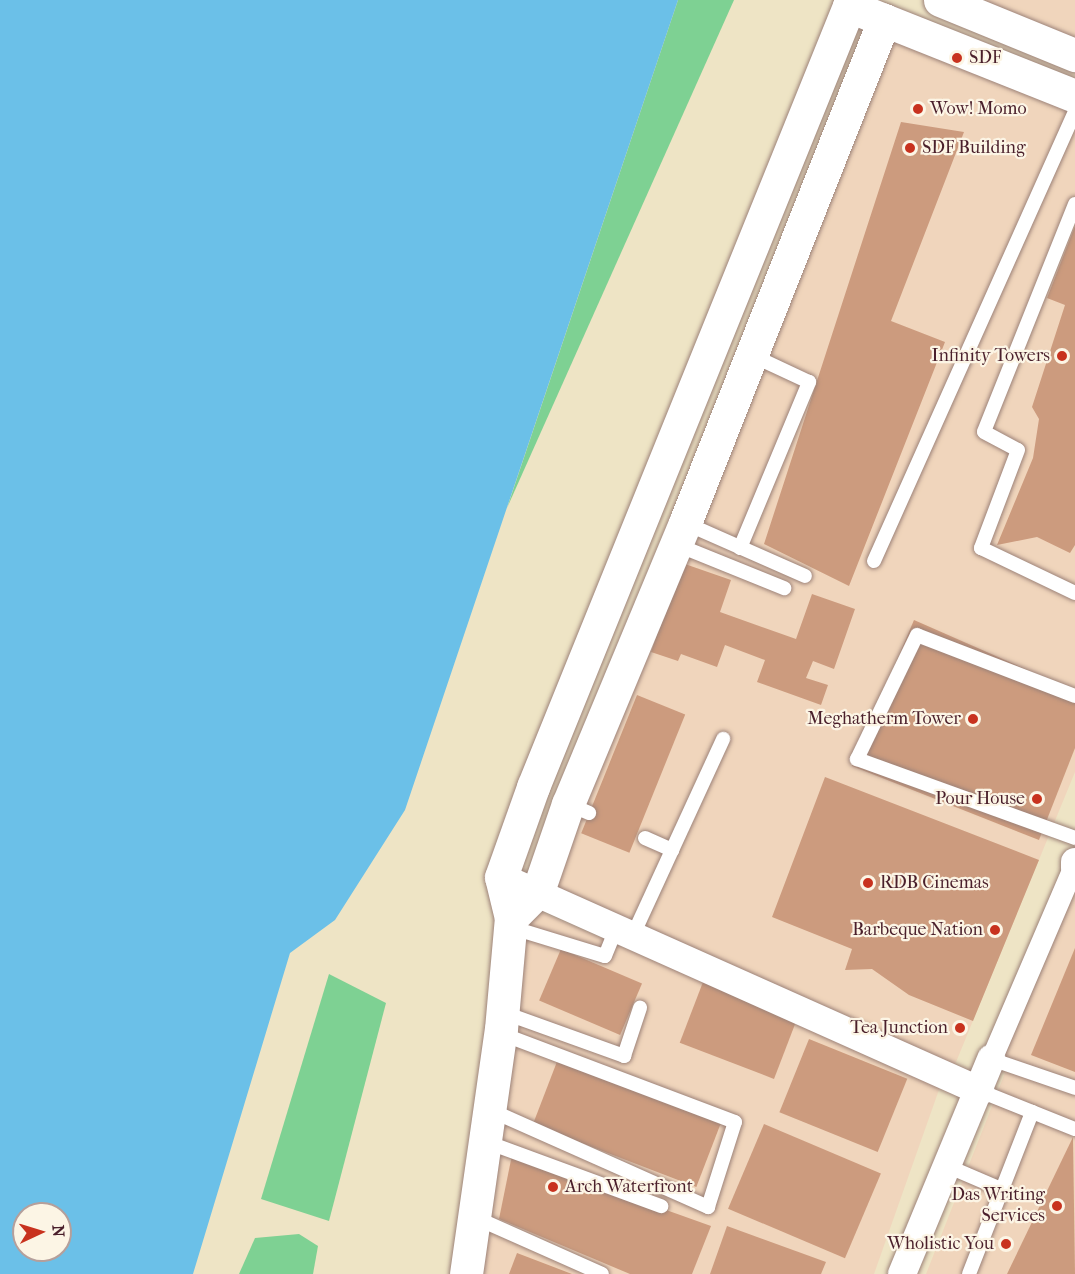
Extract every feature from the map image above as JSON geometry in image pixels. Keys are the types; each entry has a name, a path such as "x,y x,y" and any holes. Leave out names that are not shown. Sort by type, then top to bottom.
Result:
{"street":[{"path":"940,0 1075,55"},
{"path":"466,1274 501,1022 510,922 501,877 533,787 850,3 888,10 1075,96"},
{"path":"510,922 538,891 579,809 611,701 888,10"},
{"path":"734,294 770,308"},
{"path":"628,555 674,546"},
{"path":"574,685 611,701"},
{"path":"533,787 579,809"},
{"path":"902,1274 1074,866"},
{"path":"501,877 538,891 980,1090"}],"lane":[{"path":"874,561 1075,111"},
{"path":"1075,204 984,432 1018,450 981,548 1075,593"},
{"path":"740,548 809,382 751,355"},
{"path":"674,546 740,548 805,576"},
{"path":"674,546 784,588"},
{"path":"1075,696 917,635 857,759 1075,838"},
{"path":"510,922 605,956 625,931 672,850 723,739"},
{"path":"645,838 672,850"},
{"path":"501,1022 624,1056 640,1008"},
{"path":"488,1109 708,1207 735,1122 501,1022"},
{"path":"991,1059 1075,1088"},
{"path":"980,1090 1075,1130"},
{"path":"969,1274 1032,1112"},
{"path":"484,1141 661,1206"},
{"path":"947,1166 1003,1190"},
{"path":"474,1217 602,1274"}],"shaded area":[{"path":"962,0 1075,0 1075,44"},
{"path":"889,31 1075,107 1075,772 954,1067 547,897"},
{"path":"1075,842 1075,1274 926,1274 1005,1073 987,1051"},
{"path":"534,909 941,1084 874,1274 477,1274 523,930"}],"green space":[{"path":"678,0 734,0 507,508"},
{"path":"329,974 386,1003 329,1221 261,1199"},
{"path":"299,1234 318,1246 313,1274 239,1274 255,1238"}],"water":[{"path":"0,0 678,0 405,810 335,920 290,953 193,1274 0,1274"}],"building":[{"path":"901,122 964,132 891,321 945,342 849,586 764,544"},
{"name":"Infinity Towers","path":"1075,226 1075,545 1070,553 1037,537 997,545 1033,458 1039,419 1032,407 1065,305 1047,298"},
{"path":"682,563 731,580 720,612 796,639 812,594 855,609 834,669 813,661 806,678 828,685 821,705 757,682 765,660 725,645 717,667 681,654 678,661 651,652"},
{"name":"Meghatherm Tower","path":"914,620 1075,691 1075,748 1039,840 852,766"},
{"path":"637,695 685,714 629,853 581,833"},
{"path":"825,777 1039,860 973,1021 909,995 872,969 845,970 852,949 772,917"},
{"path":"1075,948 1075,1072 1031,1055"},
{"path":"561,949 642,983 620,1035 539,1001"},
{"path":"703,982 797,1018 774,1079 680,1043"},
{"path":"809,1039 907,1079 878,1152 779,1112"},
{"path":"558,1059 721,1122 696,1187 533,1124"},
{"path":"764,1124 881,1174 845,1258 728,1209"},
{"name":"Das Writing Services","path":"1073,1137 1075,1274 1007,1274"},
{"name":"Arch Waterfront","path":"512,1155 711,1226 692,1274 630,1274 499,1219"},
{"path":"727,1226 826,1262 821,1274 710,1274"},
{"path":"517,1253 572,1274 509,1274"}],"place":[{"name":"SDF","path":"957,58"},
{"name":"Wow! Momo","path":"918,109"},
{"name":"SDF Building","path":"910,148"},
{"name":"Infinity Towers","path":"1062,356"},
{"name":"Meghatherm Tower","path":"973,719"},
{"name":"Pour House","path":"1037,799"},
{"name":"RDB Cinemas","path":"868,883"},
{"name":"Barbeque Nation","path":"995,930"},
{"name":"Tea Junction","path":"960,1028"},
{"name":"Arch Waterfront","path":"553,1187"},
{"name":"Das Writing Services","path":"1057,1206"},
{"name":"Wholistic You","path":"1006,1244"}]}
